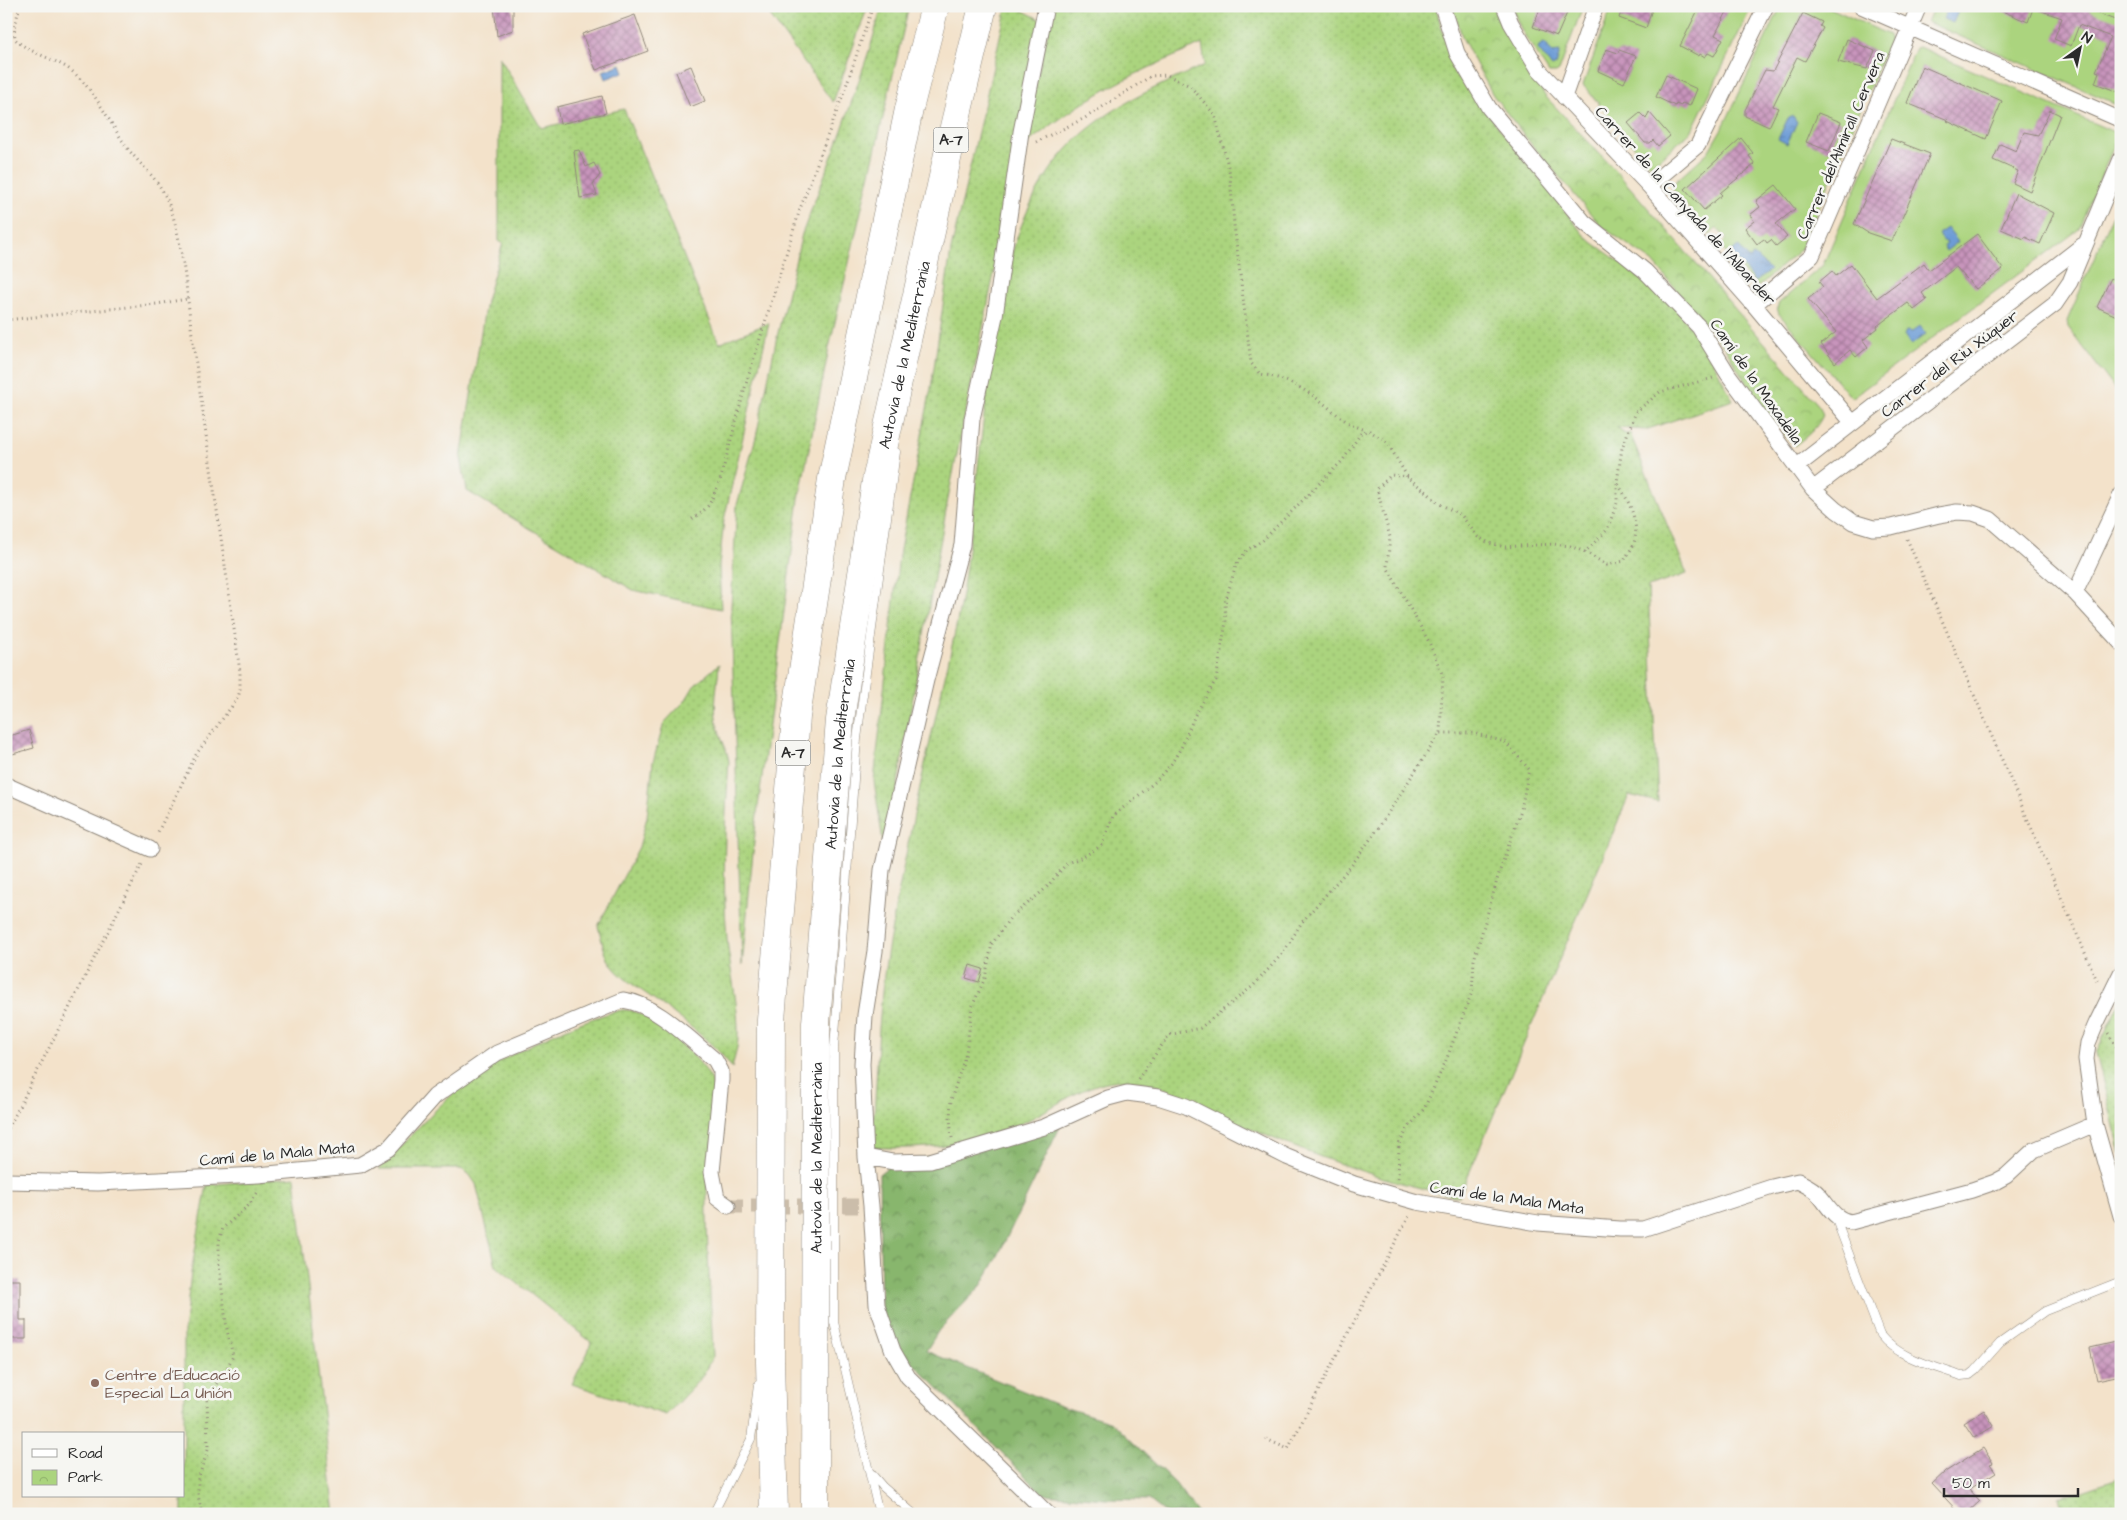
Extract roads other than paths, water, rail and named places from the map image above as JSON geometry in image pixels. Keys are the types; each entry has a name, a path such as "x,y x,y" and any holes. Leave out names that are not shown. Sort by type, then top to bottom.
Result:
{"highway":[{"name":"A-7","path":"774,1514 770,1362 771,1020 797,707 832,479 909,109 935,6"},
{"name":"Autovia de la Mediterrània","path":"816,1514 816,1022 840,720 876,481 983,6"}],"street":[{"path":"1046,6 1019,149 995,316 972,419 962,545 926,680 882,870 875,951 865,1015 862,1064 866,1158 877,1305 893,1351 908,1376 1048,1514"},
{"name":"Camí de la Maxadella","path":"1442,6 1457,53 1489,108 1584,222 1645,270 1700,326 1728,374 1813,489 1836,510 1853,522 1873,528 1901,525 1958,512 1973,513 1990,519 2075,592 2121,643"},
{"name":"Carrer de la Canyada de l'Albarder","path":"1504,6 1511,23 1539,70 1649,186 1754,305 1852,422"},
{"path":"1564,97 1596,6"},
{"path":"1649,186 1698,144 1766,6"},
{"path":"1860,6 2121,120"},
{"name":"Carrer del'Almirall Cervera","path":"1754,305 1812,256 1920,6"},
{"name":"Carrer del Riu Xúquer","path":"1813,489 2055,304 2070,282 2083,246 2121,159"},
{"name":"Carrer del Riu Xúquer","path":"1796,467 2083,246"},
{"path":"2075,592 2121,495"},
{"path":"6,785 150,848"},
{"path":"2121,973 2088,1043 2086,1059 2095,1124 2121,1216"},
{"name":"Camí de la Mala Mata","path":"6,1182 98,1183 258,1175 360,1165 388,1149 435,1096 497,1053 623,1000 637,1002 652,1010 715,1060 722,1080 712,1172 717,1198 728,1206"},
{"name":"Camí de la Mala Mata","path":"866,1158 893,1162 930,1161 1044,1127 1108,1098 1127,1094 1158,1097 1186,1106 1287,1157 1354,1184 1398,1198 1538,1223 1643,1229 1772,1187 1798,1181 1818,1193 1834,1214"},
{"path":"1834,1214 1841,1220 1851,1222 1972,1190 2006,1176 2034,1150 2095,1124"}],"lane":[{"path":"904,392 921,275"},
{"path":"879,1514 834,1322 834,1048 857,739 897,441"},
{"path":"761,1320 771,1156"},
{"path":"1834,1214 1880,1335 1888,1345 1899,1352 1961,1376 1970,1375 1975,1372 2000,1343 2045,1311 2121,1281"},
{"path":"713,1514 750,1439 758,1378"},
{"path":"869,1470 883,1487 914,1514"}],"water":[{"path":"1948,6 1967,6 1967,9 1960,7 1953,23 1943,19"},
{"path":"1543,43 1546,44 1552,53 1560,52 1556,65 1552,67 1538,49"},
{"path":"621,64 624,72 606,79 603,71"},
{"path":"1793,116 1797,122 1787,144 1778,139 1788,118"},
{"path":"1947,228 1958,242 1946,251 1943,246 1946,244 1938,234"},
{"path":"1738,246 1749,259 1754,255 1770,270 1755,282 1731,252"},
{"path":"1920,326 1926,334 1911,345 1904,335 1906,331 1912,332"}],"tunnel":[{"path":"728,1206 871,1206"}],"place":[{"name":"Centre d'Educació Especial La Unión","path":"95,1383"}]}
